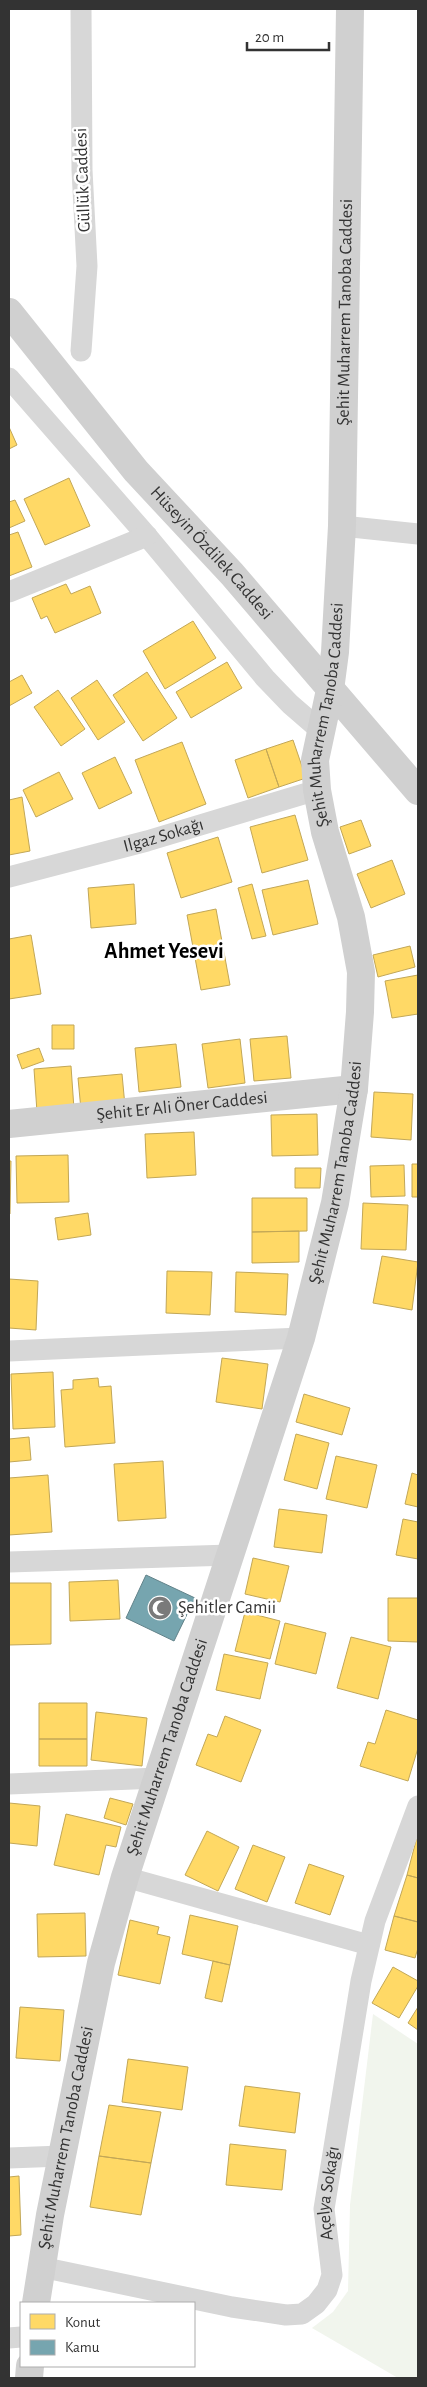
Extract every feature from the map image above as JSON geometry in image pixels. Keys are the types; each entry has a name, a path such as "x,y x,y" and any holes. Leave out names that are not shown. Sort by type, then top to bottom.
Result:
{"street":[{"name":"Güllük Caddesi","path":"81,351 87,266 82,170 82,9"},
{"name":"Şehit Muharrem Tanoba Caddesi","path":"36,2302 62,2156 101,1963 125,1877 301,1338 335,1203 354,1089 361,972 357,942 325,832 316,790 315,760 330,690 335,652 342,526 350,9"},
{"name":"Hüseyin Özdilek Caddesi","path":"9,312 136,471 232,574 330,690 414,776"},
{"name":"Hüseyin Özdilek Caddesi","path":"10,384 147,536 265,678 290,704 320,730"},
{"path":"342,526 418,534"},
{"path":"9,592 147,536"},
{"name":"Ilgaz Sokağı","path":"9,877 146,841 316,790"},
{"name":"Şehit Er Ali Öner Caddesi","path":"9,1124 354,1089"},
{"path":"9,1351 301,1338"},
{"path":"9,1562 230,1555"},
{"path":"9,1784 158,1778"},
{"name":"Açelya Sokağı","path":"41,2267 232,2307 286,2315 302,2314 316,2304 327,2290 332,2275 324,2209 361,1981 369,1945 418,1806"},
{"path":"125,1877 369,1945"},
{"path":"9,2158 62,2156"}],"shaded area":[{"path":"373,2014 418,2044 418,2378 398,2378 312,2328 333,2312 348,2291 350,2205"}],"building: Konut":[{"path":"9,427 17,445 9,449"},
{"path":"69,478 90,526 45,545 24,499"},
{"path":"15,500 25,521 9,528 9,502"},
{"path":"18,532 32,567 9,576 9,535"},
{"path":"66,584 71,594 90,586 101,613 55,633 47,616 41,619 32,598"},
{"path":"193,621 216,658 165,689 143,651"},
{"path":"227,662 242,688 191,718 176,692"},
{"path":"147,672 177,718 143,741 113,695"},
{"path":"22,675 32,693 9,706 9,682"},
{"path":"97,680 125,722 98,740 71,698"},
{"path":"58,690 85,729 61,746 34,707"},
{"path":"293,740 306,778 279,787 266,749"},
{"path":"182,742 206,804 159,822 135,760"},
{"path":"266,749 279,787 248,798 235,760"},
{"path":"115,757 132,793 99,809 82,773"},
{"path":"59,772 73,799 36,817 23,790"},
{"path":"22,797 30,851 9,855 9,800"},
{"path":"295,815 308,860 262,873 250,827"},
{"path":"361,820 371,846 349,854 340,827"},
{"path":"218,837 232,882 181,898 167,853"},
{"path":"392,860 405,894 371,908 357,874"},
{"path":"308,880 318,924 273,935 262,890"},
{"path":"134,884 136,924 91,928 88,888"},
{"path":"252,884 266,936 252,939 238,888"},
{"path":"216,909 230,985 201,990 187,915"},
{"path":"31,935 41,994 9,999 9,939"},
{"path":"410,946 415,967 378,977 373,955"},
{"path":"418,975 418,1014 392,1018 385,981"},
{"path":"52,1025 74,1025 74,1049 52,1049"},
{"path":"287,1036 291,1078 254,1081 250,1039"},
{"path":"240,1039 245,1083 208,1088 202,1044"},
{"path":"176,1044 181,1087 139,1092 135,1048"},
{"path":"39,1048 44,1061 22,1069 17,1055"},
{"path":"71,1066 74,1109 37,1112 34,1069"},
{"path":"122,1074 125,1106 81,1110 78,1078"},
{"path":"374,1092 413,1094 411,1140 371,1137"},
{"path":"317,1114 318,1155 272,1156 271,1115"},
{"path":"194,1132 196,1175 147,1178 145,1134"},
{"path":"68,1155 69,1202 17,1203 16,1156"},
{"path":"9,1161 11,1161 10,1214 9,1213"},
{"path":"412,1164 418,1164 418,1197 412,1197"},
{"path":"404,1165 405,1196 371,1197 370,1166"},
{"path":"295,1168 321,1168 320,1188 295,1188"},
{"path":"252,1198 307,1198 307,1231 252,1232"},
{"path":"363,1203 408,1205 406,1250 361,1249"},
{"path":"88,1213 91,1235 58,1240 55,1218"},
{"path":"299,1231 299,1262 252,1263 252,1232"},
{"path":"382,1256 418,1262 412,1310 373,1303"},
{"path":"167,1271 212,1272 210,1315 166,1313"},
{"path":"236,1272 288,1274 286,1315 235,1312"},
{"path":"9,1279 38,1281 36,1330 9,1328"},
{"path":"222,1358 268,1364 262,1409 216,1402"},
{"path":"53,1372 55,1427 13,1429 11,1374"},
{"path":"98,1378 99,1387 111,1386 115,1443 65,1447 61,1390 73,1389 73,1380"},
{"path":"304,1394 350,1408 342,1435 296,1422"},
{"path":"296,1434 329,1443 317,1489 284,1480"},
{"path":"29,1437 31,1460 9,1462 9,1439"},
{"path":"336,1456 377,1465 367,1508 326,1499"},
{"path":"163,1461 166,1518 118,1521 114,1464"},
{"path":"412,1473 418,1475 418,1507 405,1504"},
{"path":"48,1475 52,1532 9,1535 9,1478"},
{"path":"279,1509 327,1515 322,1553 274,1547"},
{"path":"403,1519 418,1522 418,1559 396,1555"},
{"path":"253,1558 289,1566 280,1602 245,1594"},
{"path":"118,1580 120,1619 70,1621 69,1582"},
{"path":"9,1583 51,1583 51,1644 9,1645"},
{"path":"388,1598 418,1598 418,1642 388,1641"},
{"path":"245,1612 280,1621 270,1659 235,1651"},
{"path":"285,1623 326,1633 316,1674 275,1664"},
{"path":"351,1637 391,1647 378,1699 337,1688"},
{"path":"224,1654 268,1663 260,1699 216,1690"},
{"path":"39,1703 87,1703 87,1739 39,1739"},
{"path":"386,1710 418,1720 418,1748 408,1781 360,1766 368,1742 375,1744"},
{"path":"96,1712 147,1718 142,1766 91,1760"},
{"path":"225,1716 261,1730 241,1782 196,1765 208,1734 217,1737"},
{"path":"39,1739 87,1739 87,1766 39,1766"},
{"path":"110,1798 133,1804 126,1825 104,1818"},
{"path":"9,1803 40,1806 37,1846 9,1843"},
{"path":"66,1814 121,1827 116,1847 106,1845 99,1875 54,1865"},
{"path":"207,1831 239,1847 218,1891 185,1875"},
{"path":"418,1833 418,1878 407,1875"},
{"path":"253,1845 285,1857 267,1902 235,1889"},
{"path":"309,1864 344,1876 330,1915 295,1903"},
{"path":"407,1875 418,1878 418,1922 394,1916"},
{"path":"85,1913 86,1956 38,1957 37,1914"},
{"path":"190,1915 238,1926 230,1965 182,1954"},
{"path":"394,1916 418,1922 418,1948 415,1958 385,1950"},
{"path":"130,1920 159,1927 157,1934 170,1937 160,1984 118,1975"},
{"path":"213,1961 230,1965 222,2002 205,1998"},
{"path":"393,1967 418,1981 418,1986 399,2018 372,2003"},
{"path":"20,2007 64,2010 60,2061 16,2058"},
{"path":"418,2007 418,2030 408,2023"},
{"path":"128,2059 188,2067 182,2110 122,2102"},
{"path":"245,2086 300,2093 295,2133 239,2126"},
{"path":"109,2105 161,2112 151,2163 99,2156"},
{"path":"230,2144 286,2150 282,2190 226,2185"},
{"path":"99,2156 151,2163 141,2215 90,2207"},
{"path":"19,2176 21,2235 9,2236 9,2177"}],"building: Kamu":[{"name":"Şehitler Camii","path":"146,1575 195,1598 174,1641 126,1618"}],"place":[{"name":"Şehitler Camii","path":"160,1608"}],"district":[{"name":"Ahmet Yesevi","path":"164,951"}]}
